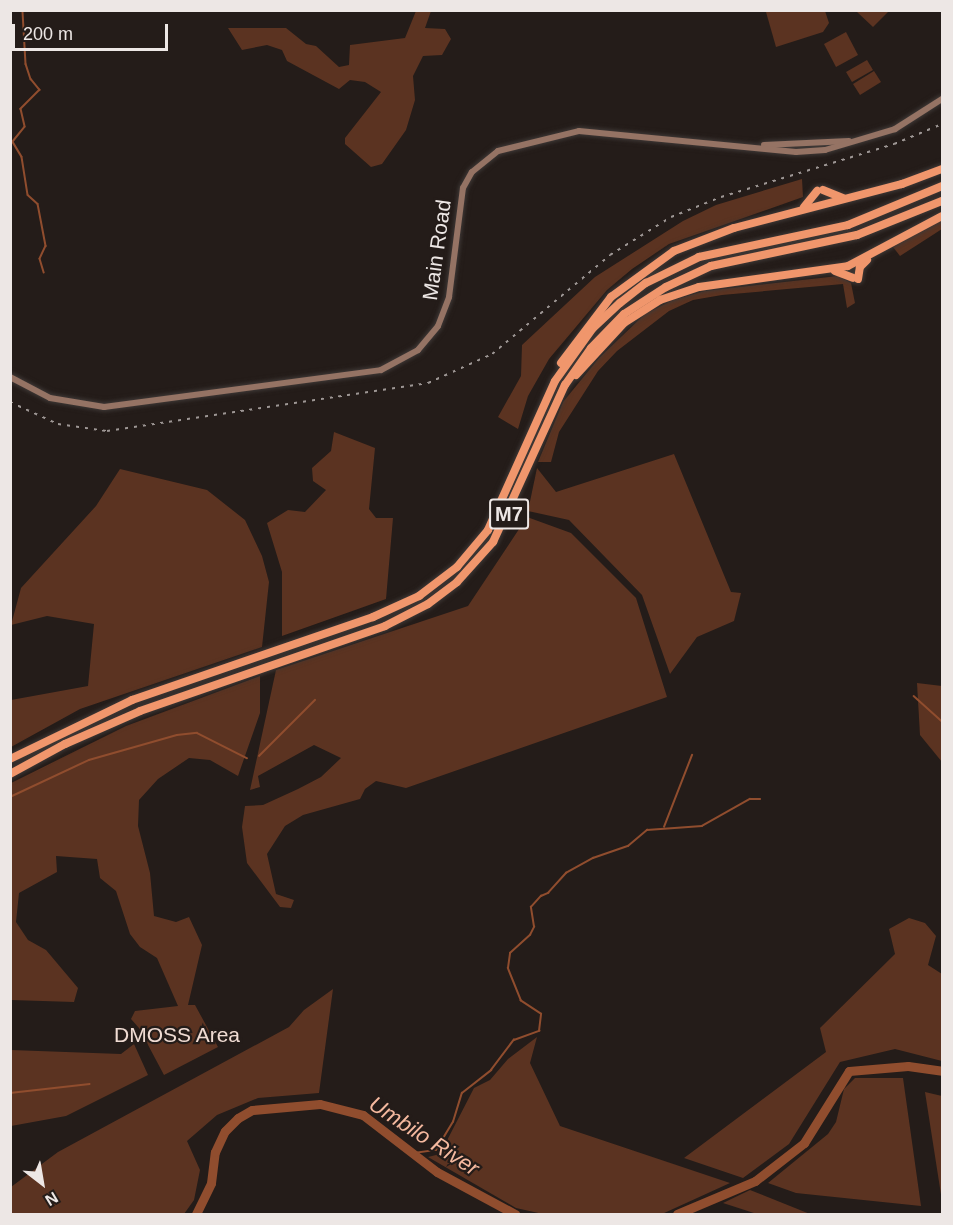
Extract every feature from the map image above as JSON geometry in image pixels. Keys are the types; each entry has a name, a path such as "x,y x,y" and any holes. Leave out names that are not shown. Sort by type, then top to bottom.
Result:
{"highway":[{"path":"527,441 534,415 567,352 597,312 630,280 696,241 850,198 942,169"},
{"name":"M7","path":"10,759 132,700 373,617 419,596 457,567 488,530 555,381 578,347 606,315 646,283 699,257 848,225 889,212 942,186"},
{"path":"794,212 810,203 820,190 833,197 850,198"},
{"name":"M7","path":"10,774 65,744 140,711 385,626 442,594 484,554 501,530 565,385 591,348 624,314 686,276 735,259 858,235 942,201"},
{"path":"565,385 624,323 660,300 699,287 828,271 875,254 942,216"},
{"path":"828,271 855,279 860,267 875,254"}],"main road":[{"name":"Main Road","path":"10,376 50,398 75,404 114,406 381,370 418,350 438,326 449,297 463,188 472,172 489,156 513,145 579,132 754,146 869,138 909,122 942,99"}],"green space":[{"path":"416,11 431,11 425,28 445,29 451,39 442,55 423,56 413,76 415,100 406,130 382,164 371,167 345,144 345,138 381,92 365,82 350,80 339,89 287,61 282,50 267,45 242,50 228,28 286,28 306,44 316,46 339,67 349,65 350,45 405,38"},
{"path":"825,11 829,23 823,32 776,47 766,12"},
{"path":"856,11 889,11 873,27"},
{"path":"846,32 858,55 836,67 824,44"},
{"path":"867,60 873,70 852,82 846,72"},
{"path":"874,71 881,82 860,95 853,84"},
{"path":"802,179 803,197 669,244 632,269 607,290 549,359 528,396 518,429 498,417 521,376 522,345 595,277 683,221 716,205"},
{"path":"942,218 942,229 900,256 893,247"},
{"path":"838,276 851,283 855,303 847,308 843,284 722,295 693,300 669,311 617,351 598,371 559,432 551,462 538,462 563,402 599,358 645,314 673,300 705,291"},
{"path":"334,432 375,448 369,509 376,518 393,518 386,599 282,636 282,572 267,523 288,510 305,512 326,490 313,481 312,468 331,451"},
{"path":"674,454 731,592 741,593 734,621 697,637 670,674 642,595 569,520 528,511 537,468 556,492"},
{"path":"120,469 207,490 245,520 262,556 269,582 262,647 80,709 11,747 11,700 88,686 94,624 47,616 11,625 21,588 96,506"},
{"path":"527,517 571,533 636,598 667,697 406,788 376,781 365,789 360,799 303,815 285,826 267,854 276,894 294,900 291,908 280,907 247,863 242,827 245,806 263,805 298,789 321,777 341,758 314,745 258,776 260,787 250,790 276,670 468,606"},
{"name":"DMOSS Area","path":"260,676 260,713 238,776 210,760 189,758 158,779 139,800 138,826 150,873 154,916 176,922 189,917 202,945 188,1005 195,1005 218,1047 164,1075 139,1028 131,1019 135,1011 178,1006 157,958 140,947 130,934 116,891 100,878 97,859 56,856 57,872 19,893 16,922 28,940 46,950 78,988 74,1002 11,1000 11,783 126,726"},
{"path":"917,683 942,686 942,762 920,735"},
{"path":"909,918 925,923 936,936 928,965 942,974 942,1061 895,1049 840,1062 789,1144 743,1178 684,1158 826,1052 820,1028 895,954 889,929"},
{"path":"333,989 319,1093 258,1098 217,1115 187,1141 200,1170 194,1200 184,1214 11,1214 11,1187 58,1152 289,1027 304,1010"},
{"path":"537,1037 530,1063 560,1126 730,1183 662,1214 543,1214 516,1208 428,1157 440,1154 474,1088 490,1080 508,1059"},
{"path":"134,1044 148,1075 66,1116 11,1126 11,1050 121,1054"},
{"path":"855,1078 903,1078 921,1206 796,1193 768,1183 828,1134 836,1122 844,1089"},
{"path":"925,1092 942,1096 942,1201"},
{"path":"750,1190 810,1214 757,1214 723,1203"}],"waterway":[{"path":"23,12 26,64 31,79 40,90 21,109 25,127 13,142 22,157 28,195 38,204 46,246 40,259 44,272"},
{"path":"914,696 942,721"},
{"path":"259,756 315,700"},
{"path":"10,797 89,760 177,735 197,733 247,758"},
{"path":"664,827 692,755"},
{"path":"414,1153 436,1150 453,1122 462,1093 491,1070 514,1040 539,1031 541,1014 521,1001 508,968 510,953 530,935 534,927 531,907 541,896 548,893 566,873 593,858 628,846 647,830 702,826 750,799 760,799"},
{"name":"Umbilo River","path":"677,1214 755,1181 804,1143 849,1071 908,1066 942,1071"},
{"path":"10,1093 89,1084"},
{"name":"Umbilo River","path":"196,1214 211,1183 215,1152 225,1131 238,1118 252,1110 320,1104 363,1115 437,1172 515,1214"}],"railway":[{"path":"10,402 58,424 107,431 428,383 492,354 610,255 671,217 721,197 894,144 942,124"}]}
